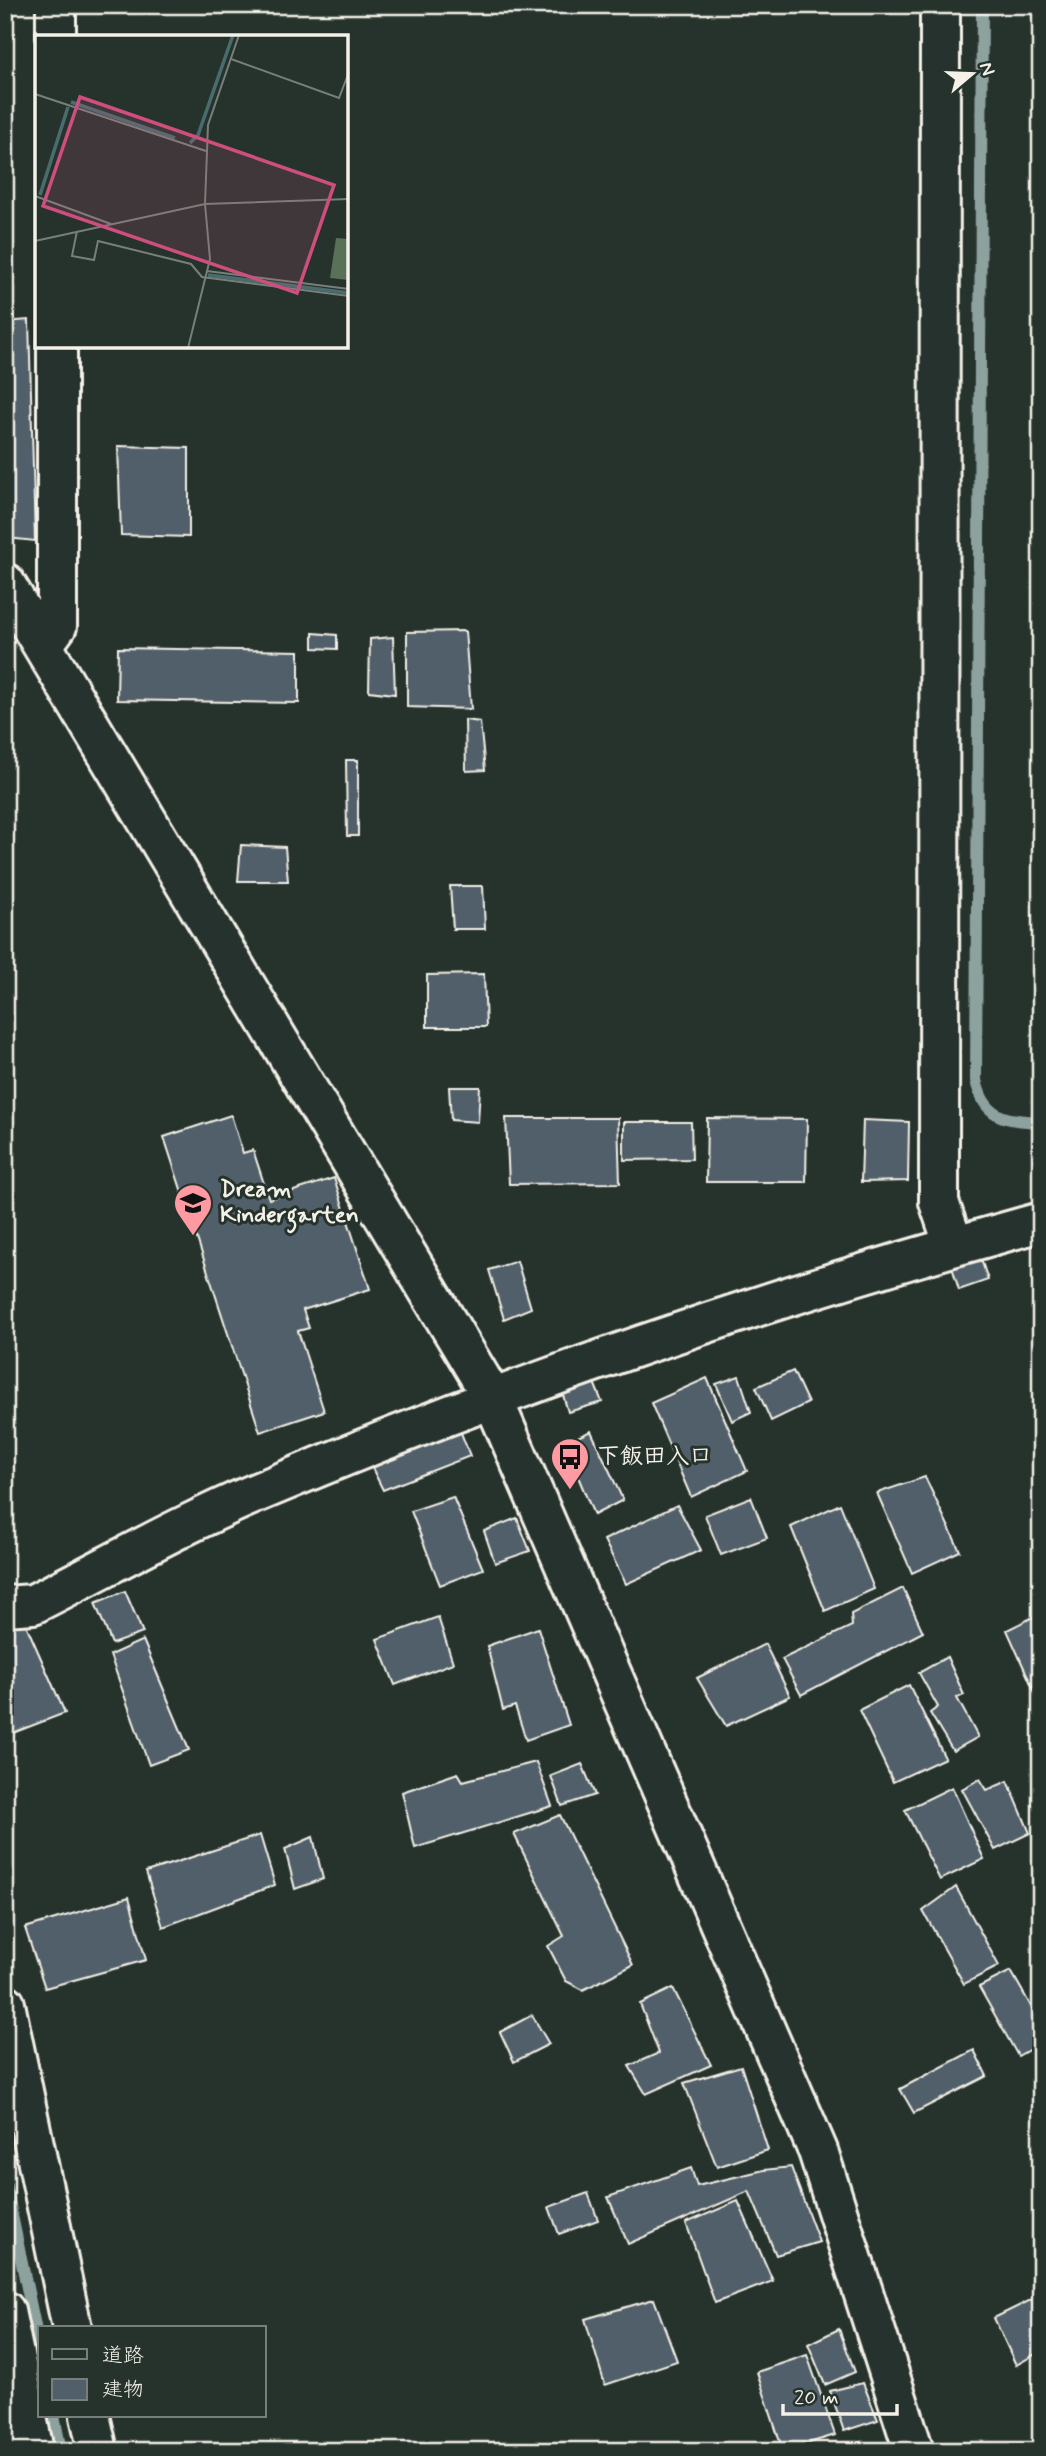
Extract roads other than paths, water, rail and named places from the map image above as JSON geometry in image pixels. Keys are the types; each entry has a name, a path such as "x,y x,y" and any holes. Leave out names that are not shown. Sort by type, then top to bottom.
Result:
{"street":[{"path":"56,5 56,35"},
{"path":"940,5 939,1202 954,1246"},
{"path":"43,645 57,626 57,348"},
{"path":"5,583 492,1397 818,2151 914,2451"},
{"path":"5,1606 33,1604 254,1494 492,1397 954,1246 1041,1222"},
{"path":"5,2004 72,2326"},
{"path":"5,2311 34,2451"},
{"path":"90,2418 98,2451"}],"waterway":[{"path":"982,5 976,1080 985,1103 998,1115 1041,1122"},
{"path":"5,2182 38,2340"},
{"path":"54,2418 61,2451"}],"place":[{"name":"Dream Kindergarten","path":"193,1237"},
{"name":"下飯田入口","path":"570,1491"}]}
